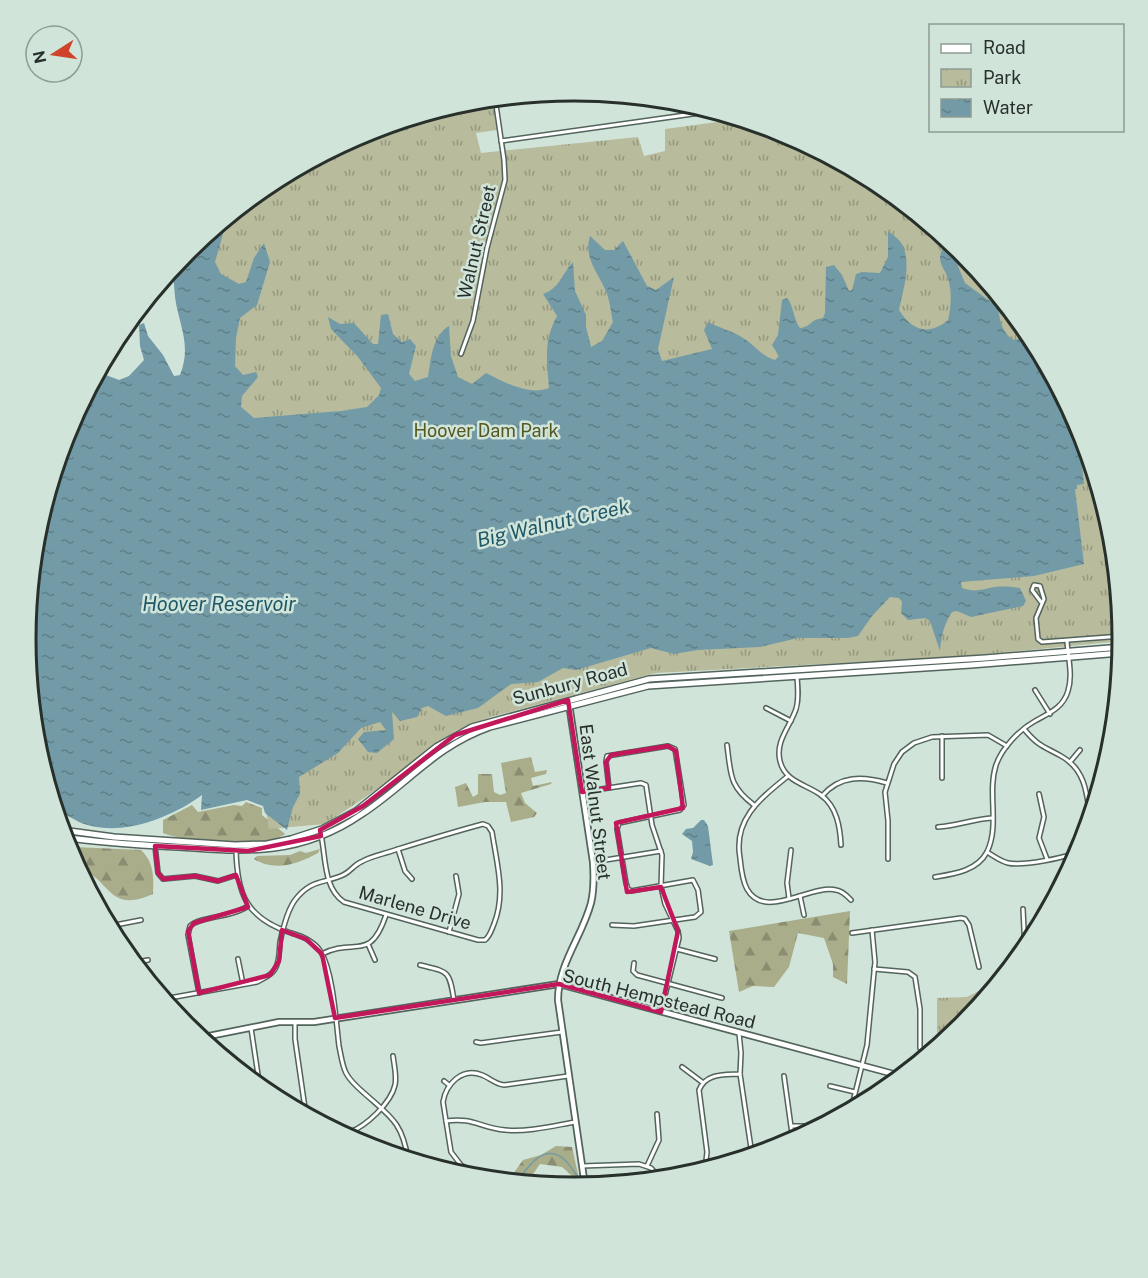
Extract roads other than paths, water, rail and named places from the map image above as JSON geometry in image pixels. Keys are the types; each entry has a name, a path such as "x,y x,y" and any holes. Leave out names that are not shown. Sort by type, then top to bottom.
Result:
{"main road":[{"path":"1068,654 1088,653 1097,649 1112,648"},
{"name":"Sunbury Road","path":"321,833 363,806 436,747 455,735 485,723 568,703 648,686 760,678 831,668 1112,653"},
{"name":"Sunbury Road","path":"74,838 155,846 235,848 321,833 363,814 452,744 480,731 611,692 623,685 658,678 959,666 1034,660 1068,654"},
{"name":"Sunbury Road","path":"72,831 235,848"}],"street":[{"name":"Walnut Street","path":"461,354 473,321 487,248 505,180 496,107"},
{"path":"501,141 692,114"},
{"path":"1041,602 1032,590 1034,585 1039,585 1044,596 1036,618 1040,641 1112,637"},
{"path":"935,877 962,872 975,865 987,852 993,831 993,781 996,764 1007,746 1024,729 1058,708 1067,694 1070,677 1067,641"},
{"path":"797,673 798,701 782,738 779,750 780,762 788,776 822,796 835,813 841,845"},
{"path":"1035,690 1050,714"},
{"name":"East Walnut Street","path":"568,703 594,878 591,902 559,984 562,1032 583,1177"},
{"path":"766,708 791,721"},
{"path":"1024,729 1042,748 1070,762 1084,781 1088,796"},
{"path":"888,859 888,821 885,798 887,783 898,758 907,748 922,739 988,735 1007,746"},
{"path":"942,736 942,778"},
{"path":"727,745 733,783 740,795 754,806"},
{"path":"609,788 607,756 674,747 681,782 683,808 622,822 618,826 622,857 628,889 631,891 691,880 696,884 701,909 700,914 673,920 634,926 612,925"},
{"path":"1070,762 1080,750"},
{"path":"788,776 754,806 743,822 739,845 744,880 751,897 766,902 823,889 837,890 852,900"},
{"path":"822,796 833,784 843,781 866,778 887,783"},
{"path":"582,792 645,784 661,851 661,887 664,904 678,932 677,949 661,1012"},
{"path":"1039,794 1044,817 1039,838 1047,859"},
{"path":"938,827 993,818"},
{"name":"Marlene Drive","path":"321,833 328,879 334,893 344,902 477,940 485,940 489,936 500,904 501,890 491,829 483,824 398,849"},
{"path":"155,846 158,873 163,879 195,876 218,881 237,875"},
{"path":"235,848 241,893 248,906 263,921 313,942 322,954 328,970 342,1063 347,1076 401,1130 406,1150"},
{"path":"173,997 257,982 270,975 276,969 289,910 297,897 310,886 345,874 362,861 398,849 405,870 412,879"},
{"path":"789,898 787,883 791,850"},
{"path":"593,862 661,851"},
{"path":"987,852 1005,862 1015,864 1066,856"},
{"path":"449,932 459,894 456,876"},
{"path":"800,896 804,915"},
{"path":"199,993 189,936 190,926 199,921 232,915 248,906"},
{"path":"1023,909 1024,933"},
{"path":"322,954 337,947 355,948 368,944 377,937 386,915"},
{"path":"852,933 956,918 965,919 979,967"},
{"path":"120,926 141,920"},
{"path":"854,1098 867,1045 874,969 872,930"},
{"path":"368,944 375,960"},
{"path":"677,949 715,959"},
{"path":"238,959 243,984"},
{"path":"143,961 148,960"},
{"path":"634,963 635,974 722,998"},
{"path":"420,965 441,970 447,974 451,981 454,1000"},
{"path":"874,969 908,972 915,977 920,1009 920,1048"},
{"name":"South Hempstead Road","path":"211,1036 279,1022 314,1022 559,984 891,1073"},
{"path":"295,1022 295,1039 305,1105"},
{"path":"251,1028 258,1074"},
{"path":"476,1042 562,1032"},
{"path":"739,1033 740,1074 751,1147"},
{"path":"355,1130 361,1128 389,1097 395,1086 393,1056"},
{"path":"682,1067 702,1082"},
{"path":"461,1165 453,1157 450,1147 443,1102 449,1085 461,1076 472,1073 480,1074 504,1085 568,1076"},
{"path":"706,1161 707,1152 699,1090 702,1082 711,1076 740,1074"},
{"path":"783,1076 792,1131"},
{"path":"444,1082 449,1085"},
{"path":"830,1086 855,1092"},
{"path":"647,1166 659,1140 657,1114"},
{"path":"446,1121 471,1120 495,1129 514,1131 575,1122"},
{"path":"791,1126 803,1126"},
{"path":"582,1166 639,1164 654,1171"}],"water":[{"name":"Hoover Reservoir","path":"888,231 898,239 905,252 906,277 899,310 909,323 921,329 928,329 948,320 951,301 950,287 940,261 943,248 956,261 965,283 998,308 1006,333 1013,340 1020,339 1040,370 1057,401 1082,462 1084,484 1077,485 1075,489 1084,564 1034,576 961,582 962,588 971,590 998,587 1020,588 1026,601 1023,606 971,617 957,611 952,612 943,631 940,651 930,621 925,618 908,620 901,613 902,602 899,598 890,597 872,616 858,636 798,638 760,647 698,650 674,654 651,648 576,670 563,668 538,682 511,684 478,708 446,716 428,706 422,708 417,717 400,721 392,712 394,739 377,753 368,752 358,739 364,732 386,730 380,722 361,728 338,753 299,777 300,794 293,807 287,830 265,813 263,806 247,800 201,810 202,795 175,811 144,824 127,827 94,827 66,814 46,744 37,674 36,639 37,604 46,534 54,500 77,433 105,375 119,380 129,376 144,360 140,346 139,325 144,323 148,336 163,355 174,376 180,375 185,345 175,297 174,280 223,232 215,262 221,274 239,284 246,282 254,258 264,243 270,262 257,305 240,318 236,338 235,366 243,375 256,372 258,377 242,396 241,407 254,418 341,411 367,407 379,395 381,388 358,357 331,329 328,317 340,324 354,323 373,344 378,344 381,315 388,314 393,334 402,342 410,339 416,346 409,374 415,381 428,377 436,342 443,330 449,326 451,356 458,377 472,384 486,373 525,389 549,388 548,343 557,316 543,294 557,285 573,262 575,291 586,315 586,327 591,347 602,341 613,322 607,294 590,259 588,244 590,236 605,250 614,250 623,241 647,286 656,290 674,277 658,349 662,361 712,349 704,330 708,322 739,336 775,360 779,356 772,345 778,335 782,300 787,298 789,301 800,328 823,318 826,267 834,265 842,275 849,291 852,290 856,274 880,273 888,257"},
{"path":"704,820 708,826 713,865 710,866 691,859 692,841 682,834"}],"waterway":[{"path":"522,1174 538,1158 551,1154 566,1161 578,1177"}],"park label":[{"name":"Hoover Dam Park","path":"486,431"}],"water label":[{"name":"Big Walnut Creek","path":"553,523"}]}
